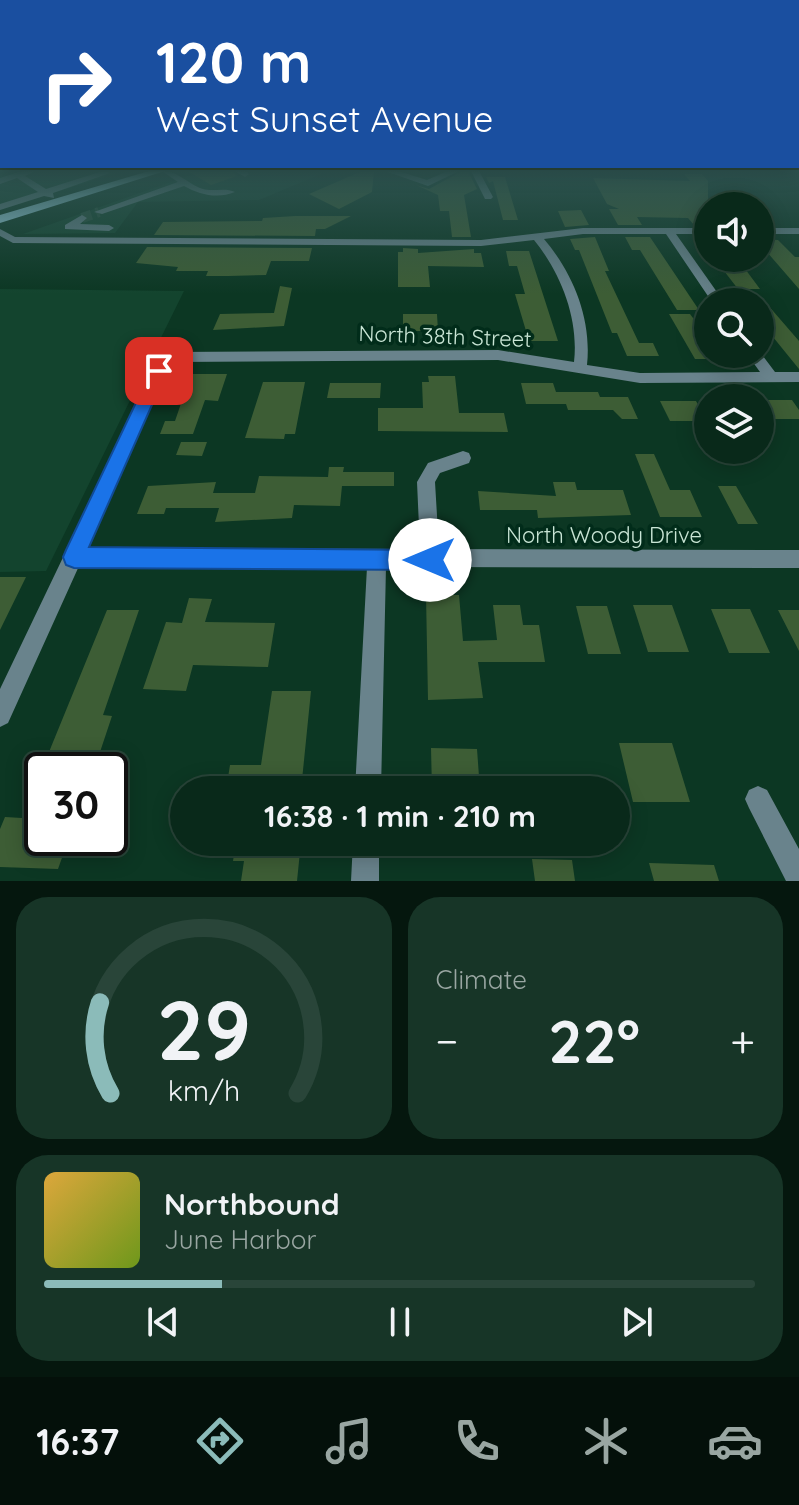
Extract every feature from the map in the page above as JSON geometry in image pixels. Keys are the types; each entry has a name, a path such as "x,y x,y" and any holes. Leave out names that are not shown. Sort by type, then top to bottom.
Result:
{"main road":[{"path":"0,219 23,212"},
{"path":"0,230 39,212"},
{"path":"0,230 57,212"}],"street":[{"path":"99,241 122,212"},
{"path":"82,218 69,227 109,228"},
{"path":"0,230 13,240 481,243 583,231 694,231"},
{"path":"669,231 708,288"},
{"path":"774,231 797,232"},
{"path":"536,236 556,262 580,327 583,351 580,368"},
{"name":"North 38th Street","path":"74,557 163,362 185,355 498,355 640,378 799,377"},
{"path":"764,368 771,377"},
{"path":"430,560 426,482 434,468 463,458"},
{"path":"0,715 74,557"},
{"name":"North Woody Drive","path":"74,557 799,559"},
{"path":"369,776 377,560"},
{"path":"758,799 799,877"},
{"path":"365,881 366,856"}],"shaded area":[{"path":"85,212 130,212 115,233 23,234"},
{"path":"0,289 184,291 46,571 0,572"}],"building":[{"path":"449,212 467,212 471,237 452,237"},
{"path":"501,212 516,212 518,220 503,220"},
{"path":"558,212 582,212 589,225 565,227"},
{"path":"611,212 694,212 694,225 688,218 637,217 642,225 618,225"},
{"path":"351,216 325,229 316,229 315,236 154,235 163,222 262,221 263,218"},
{"path":"595,237 609,271 605,271 639,343 653,343 659,356 627,356 617,333 612,333 579,250 575,250 570,239"},
{"path":"625,237 650,237 694,303 694,310 677,310 640,250 632,250"},
{"path":"774,240 799,257 799,289 774,260"},
{"path":"147,247 312,248 309,261 271,261 266,275 206,276 208,271 176,271 178,267 136,263"},
{"path":"403,248 418,249 418,253 474,249 474,253 481,253 484,267 428,266 430,287 398,287 398,252 403,252"},
{"path":"506,251 529,251 558,341 529,341 515,294 525,294 517,266 509,266"},
{"path":"725,272 747,272 759,288 737,288"},
{"path":"280,286 292,288 284,326 213,330 220,314 274,313"},
{"path":"774,312 799,341 799,369 774,338"},
{"path":"403,314 437,314 438,331 403,331"},
{"path":"669,314 690,314 694,319 694,357"},
{"path":"191,374 227,374 218,401 205,400 193,434 160,434 165,421 175,421"},
{"path":"428,376 455,376 459,413 504,413 508,432 378,431 378,408 423,408 422,382 429,382"},
{"path":"263,382 305,382 295,434 285,434 284,439 245,438"},
{"path":"330,383 381,383 380,398 327,398"},
{"path":"521,383 553,383 556,392 598,392 600,397 628,397 638,419 622,419 613,410 568,410 566,404 526,404"},
{"path":"774,400 792,400 799,410 799,419 774,419"},
{"path":"660,401 694,401 694,421 670,421"},
{"path":"181,442 207,442 202,456 176,455"},
{"path":"635,454 654,454 670,490 690,490 702,517 660,517"},
{"path":"329,467 344,467 343,472 394,472 394,486 342,486 340,506 294,505 292,518 215,522 219,508 166,508 164,514 137,514 148,486 216,482 213,493 255,493 259,476 328,477"},
{"path":"553,482 575,482 577,490 623,490 631,515 538,518 537,510 480,510 478,491 556,496"},
{"path":"718,486 736,486 758,524 738,524"},
{"path":"0,577 26,577 0,630"},
{"path":"426,595 459,595 463,641 497,640 493,605 520,605 523,625 539,625 545,662 478,662 483,698 428,700"},
{"path":"189,598 212,599 205,622 275,623 268,667 193,665 186,691 143,689 166,622 182,623"},
{"path":"633,605 672,605 689,652 648,652"},
{"path":"576,606 607,606 621,654 588,654"},
{"path":"711,609 750,609 770,653 729,653"},
{"path":"107,610 139,610 103,715 112,716 100,752 49,752"},
{"path":"778,610 799,610 799,651"},
{"path":"272,691 311,691 302,776 228,776 230,765 261,765"},
{"path":"619,743 672,743 690,802 633,802 630,776 627,776"},
{"path":"431,748 477,749 479,776 432,776"},
{"path":"24,813 24,856 63,856 58,869 0,867 0,829 5,817 22,818"},
{"path":"234,856 300,856 297,881 241,881 244,861 233,861"},
{"path":"532,859 572,860 575,881 535,881"},
{"path":"649,863 714,865 719,881 654,881"}],"tunnel":[{"path":"82,218 99,212"}],"route":[{"path":"159,371 74,557 430,560"}]}
